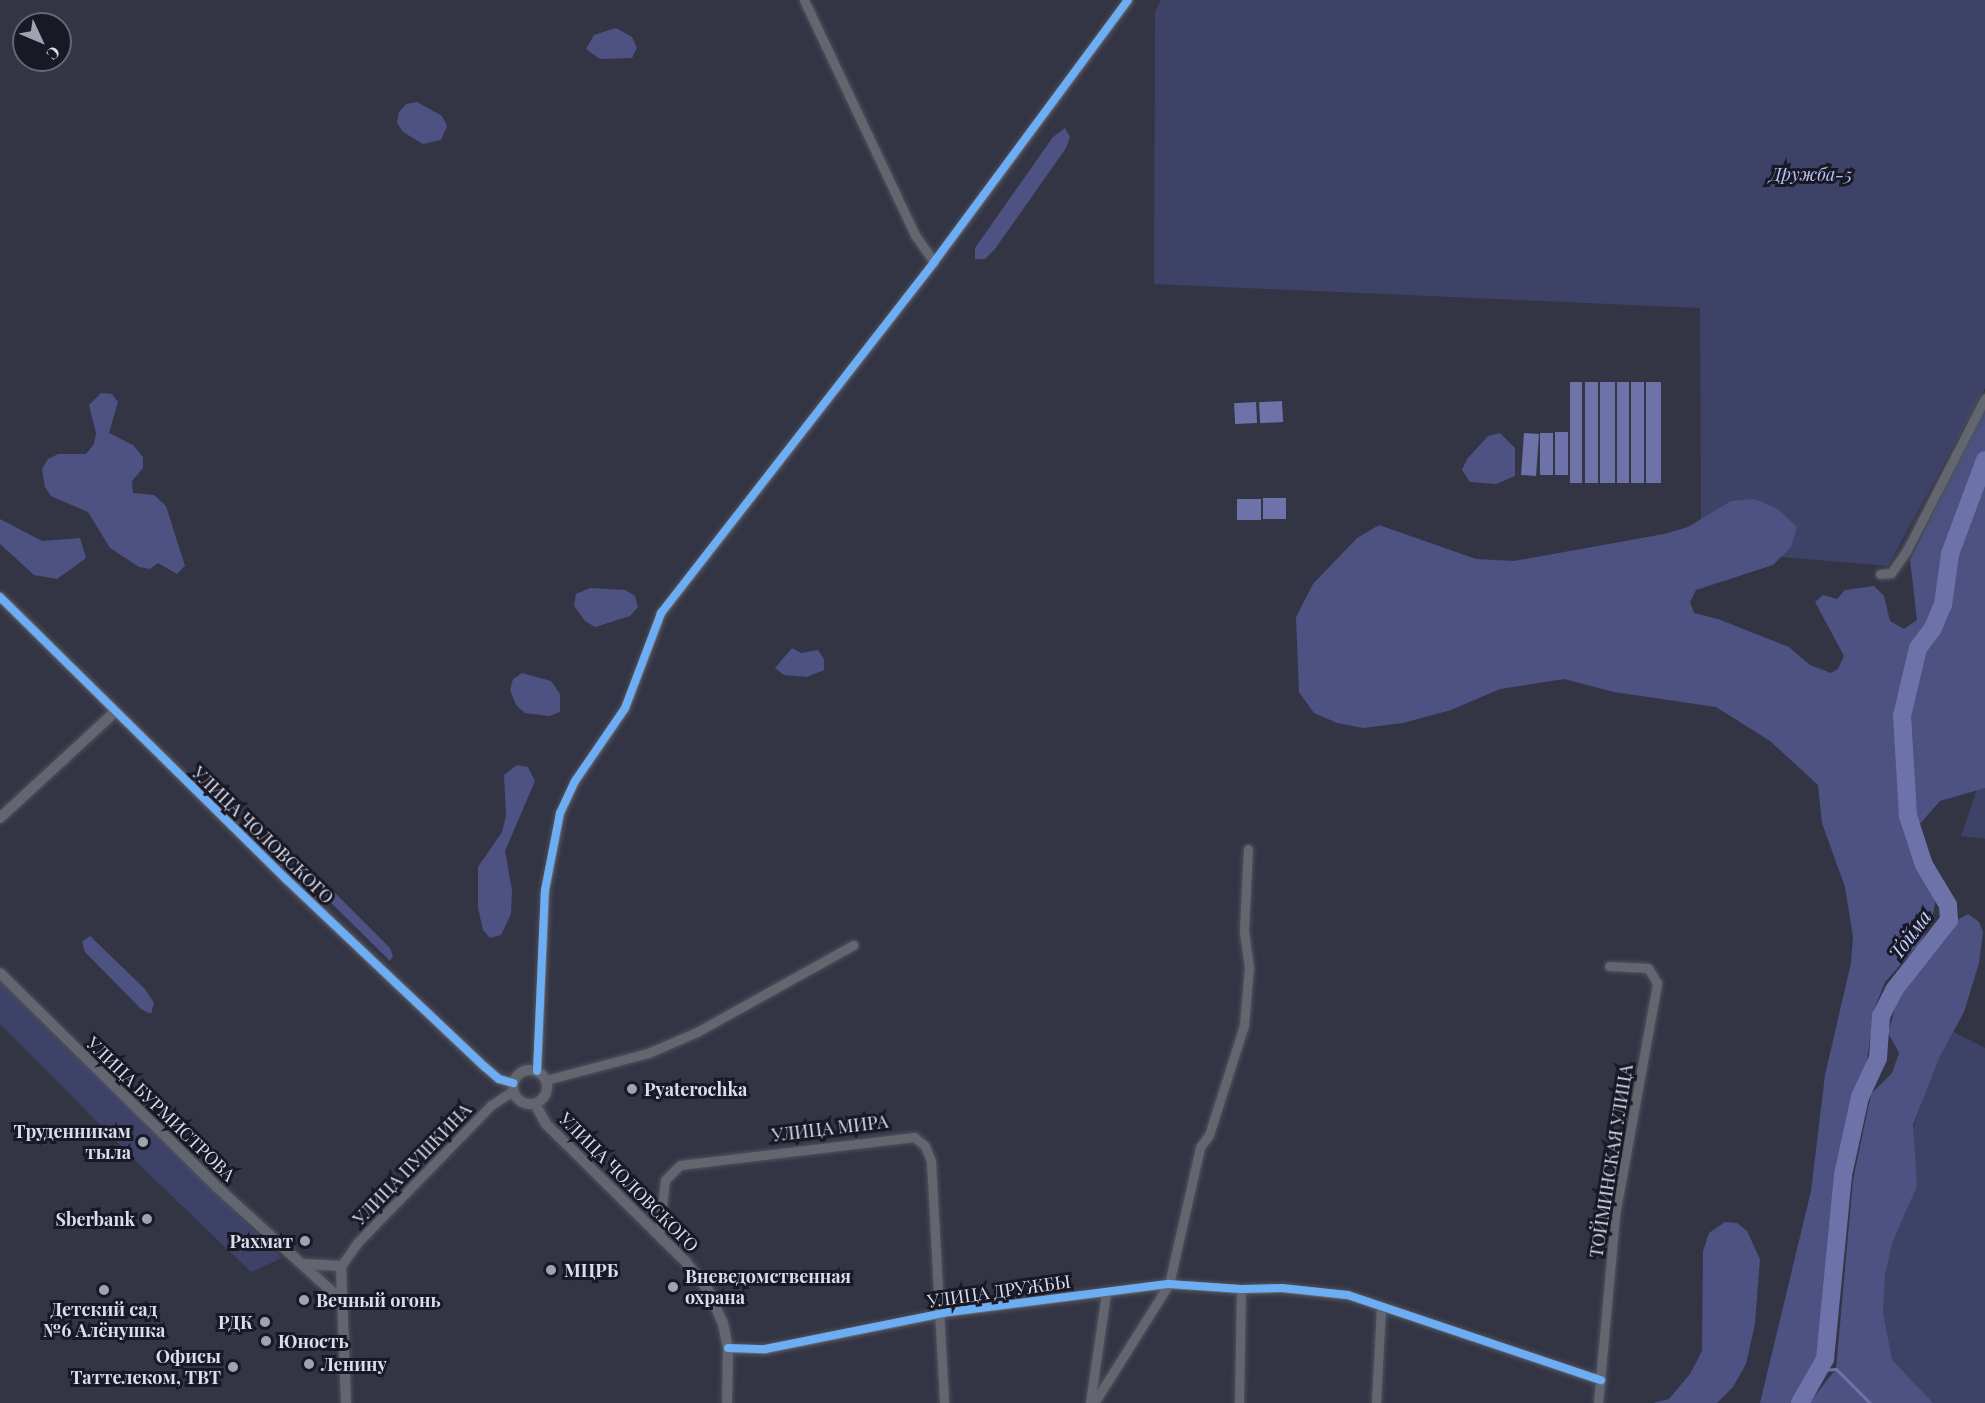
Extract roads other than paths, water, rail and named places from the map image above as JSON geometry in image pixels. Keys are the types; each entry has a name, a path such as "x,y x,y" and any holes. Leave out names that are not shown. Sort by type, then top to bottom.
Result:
{"street":[{"path":"804,0 915,235 934,262"},
{"path":"537,1071 522,1072 513,1087 521,1103 535,1104 546,1095 546,1080 537,1071 545,890 552,841 567,796 624,708 661,613 934,262 1128,0"},
{"path":"1880,574 1891,573 1906,550 1985,398"},
{"name":"УЛИЦА ЧОЛОВСКОГО","path":"1,600 485,1067 513,1087"},
{"path":"0,818 115,712"},
{"path":"1092,1403 1169,1284 1200,1147 1209,1135 1244,1025 1249,967 1244,930 1248,849"},
{"path":"546,1080 648,1053 697,1032 853,945"},
{"name":"ТОЙМИНСКАЯ УЛИЦА","path":"1598,1403 1615,1215 1657,983 1648,968 1609,966"},
{"name":"УЛИЦА БУРМИСТРОВА","path":"0,973 218,1188 304,1264 325,1289 342,1301"},
{"name":"УЛИЦА ПУШКИНА","path":"341,1266 357,1244 490,1107 513,1087"},
{"name":"УЛИЦА ЧОЛОВСКОГО","path":"535,1104 546,1124 658,1234 708,1290 723,1323 728,1348 727,1403"},
{"name":"УЛИЦА МИРА","path":"658,1234 665,1180 680,1165 909,1135 926,1146 931,1161 944,1403"},
{"path":"304,1264 341,1266 346,1403"},
{"name":"УЛИЦА ДРУЖБЫ","path":"728,1348 765,1349 939,1314 1169,1284 1242,1289 1282,1288 1348,1295 1381,1309 1404,1312 1601,1380"},
{"path":"1239,1403 1242,1289"},
{"path":"1092,1403 1106,1293"},
{"path":"1376,1403 1381,1309"}],"waterway":[{"name":"Тойма","path":"1800,1403 1825,1359 1843,1175 1860,1097 1878,1058 1881,1016 1894,990 1949,920 1948,905 1924,865 1908,816 1902,716 1918,648 1933,628 1943,605 1950,554 1985,460"},
{"path":"1822,1370 1836,1369 1870,1403"}],"place":[{"name":"Pyaterochka","path":"632,1089"},
{"name":"Труденникам тыла","path":"143,1142"},
{"name":"Sberbank","path":"147,1219"},
{"name":"Рахмат","path":"305,1241"},
{"name":"МЦРБ","path":"551,1270"},
{"name":"Вневедомственная охрана","path":"673,1287"},
{"name":"Детский сад №6 Алёнушка","path":"104,1290"},
{"name":"Вечный огонь","path":"304,1300"},
{"name":"РДК","path":"265,1322"},
{"name":"Юность","path":"266,1341"},
{"name":"Ленину","path":"309,1364"},
{"name":"Офисы Таттелеком, ТВТ","path":"233,1367"}],"park label":[{"name":"Дружба-5","path":"1811,174"}]}
